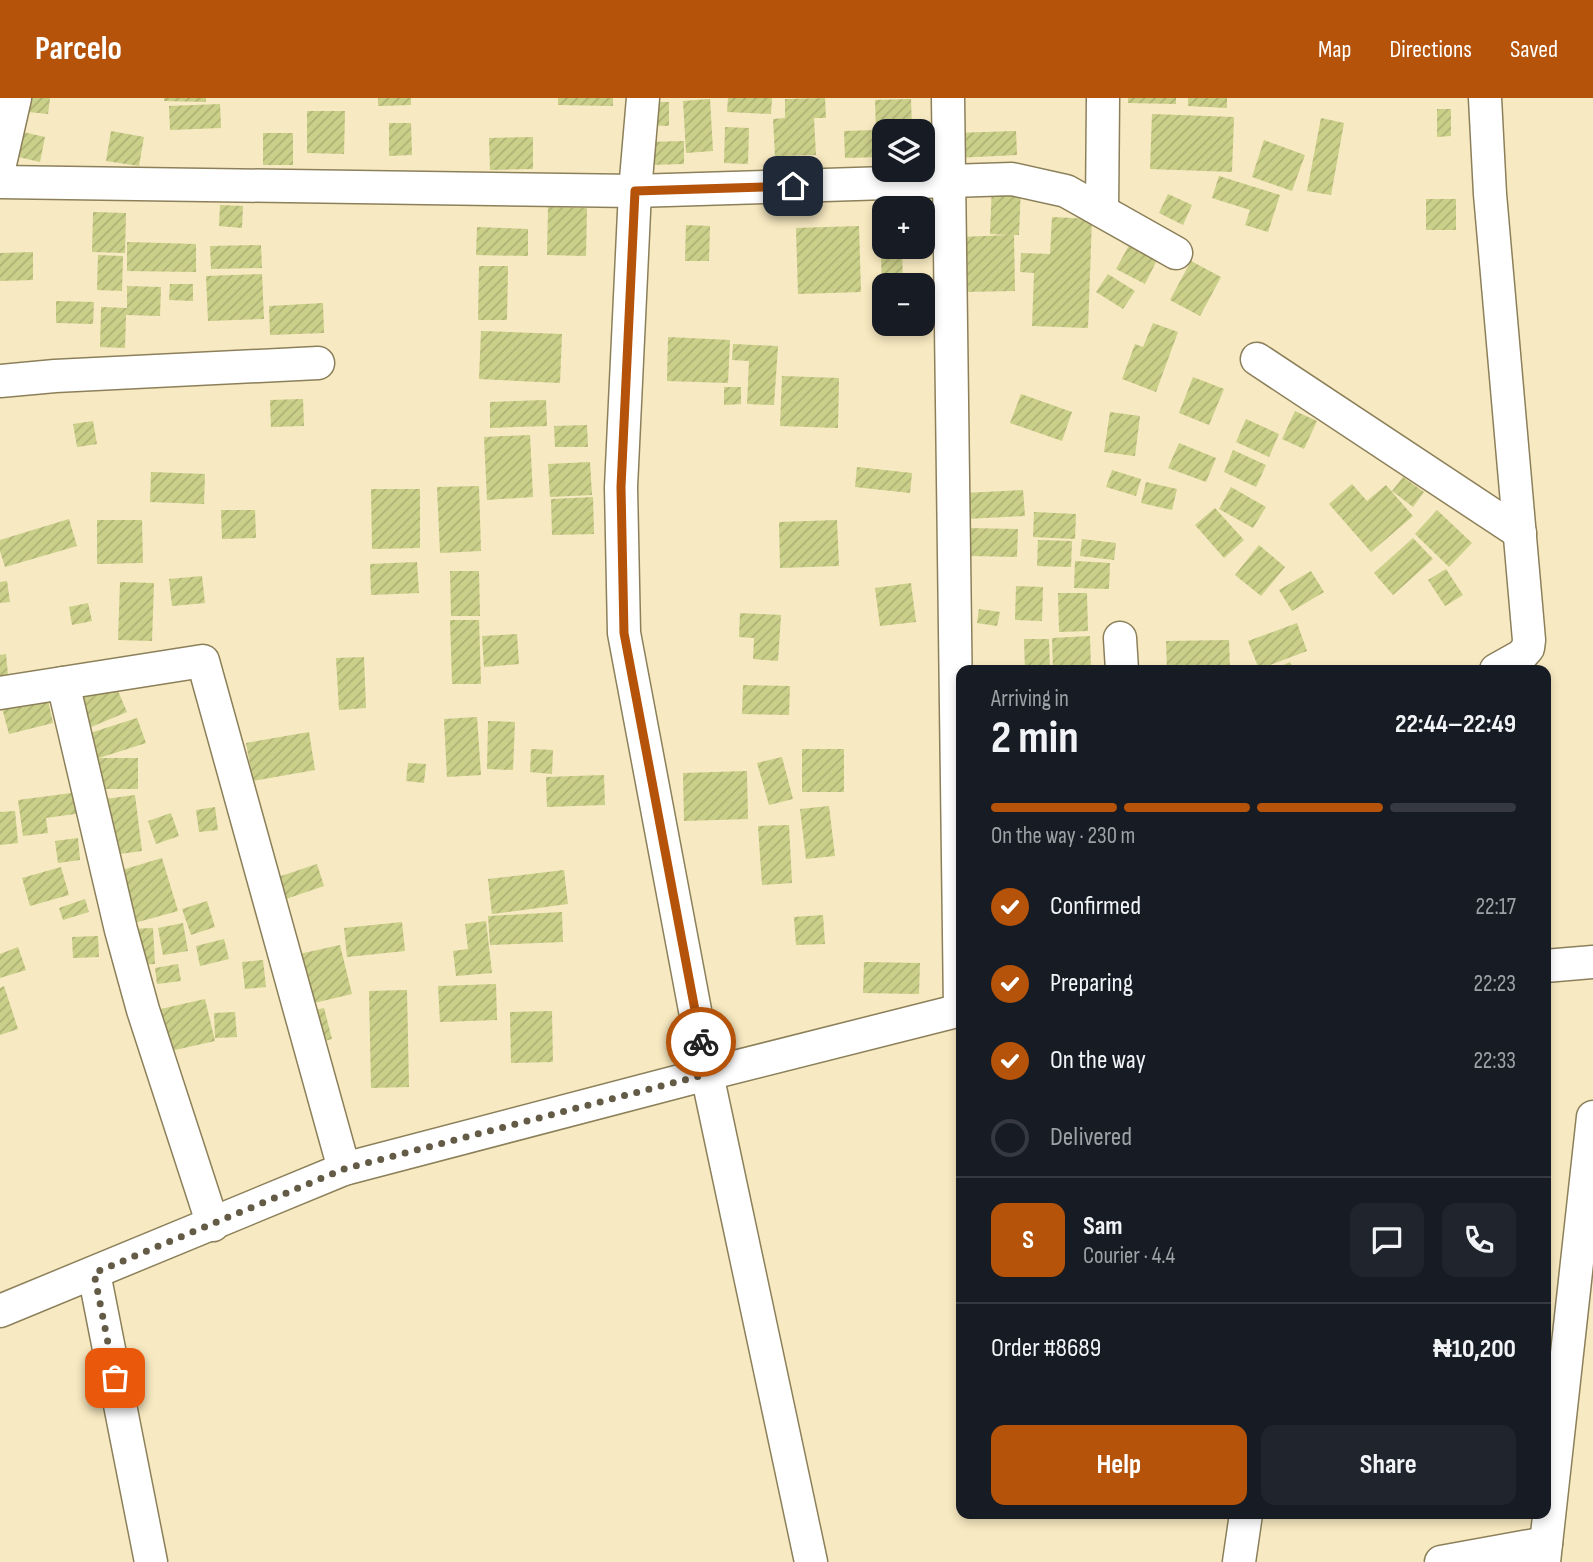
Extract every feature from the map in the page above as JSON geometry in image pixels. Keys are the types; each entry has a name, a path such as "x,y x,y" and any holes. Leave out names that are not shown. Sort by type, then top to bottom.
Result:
{"street":[{"path":"0,164 16,98"},
{"path":"643,98 635,191 621,487 624,633 707,1074 811,1562"},
{"path":"948,98 956,665"},
{"path":"1102,211 1103,98"},
{"path":"1485,98 1490,194 1528,648 1521,656 1505,665"},
{"path":"0,182 635,191 1012,179 1066,191 1176,253"},
{"path":"1257,359 1520,533"},
{"path":"0,381 318,363"},
{"path":"1120,638 1122,665"},
{"path":"0,693 203,661 344,1169"},
{"path":"63,683 121,930 143,1010 213,1224"},
{"path":"1551,966 1593,962"},
{"path":"0,1311 344,1169 956,1011"},
{"path":"1551,1498 1593,1117"},
{"path":"94,1273 151,1562"},
{"path":"1239,1562 1245,1519"},
{"path":"1441,1562 1545,1553 1549,1519"}],"building":[{"path":"21,98 50,98 48,114 19,111"},
{"path":"164,98 206,98 206,102 164,101"},
{"path":"378,98 411,98 411,105 378,106"},
{"path":"558,98 613,98 613,106 558,105"},
{"path":"728,98 772,98 771,114 727,112"},
{"path":"825,98 826,118 814,118 816,155 775,156 773,119 785,118 785,99"},
{"path":"1128,98 1176,98 1176,104 1128,103"},
{"path":"1188,98 1227,98 1227,108 1188,106"},
{"path":"710,99 713,151 686,153 683,101"},
{"path":"911,99 912,119 876,119 875,100"},
{"path":"645,102 669,102 669,126 645,125"},
{"path":"220,104 221,128 170,130 169,106"},
{"path":"1437,109 1451,109 1451,136 1437,137"},
{"path":"307,111 345,111 344,154 307,153"},
{"path":"1152,114 1234,117 1232,172 1150,169"},
{"path":"1321,118 1344,123 1331,195 1307,191"},
{"path":"389,123 411,123 412,155 389,156"},
{"path":"725,127 749,128 748,164 724,163"},
{"path":"14,130 45,137 40,162 10,155"},
{"path":"872,130 872,157 845,158 844,131"},
{"path":"111,131 144,137 139,166 106,161"},
{"path":"1016,131 1017,155 955,158 954,133"},
{"path":"263,133 293,133 293,165 263,165"},
{"path":"533,137 533,169 490,170 489,138"},
{"path":"1264,140 1305,155 1292,191 1252,177"},
{"path":"684,141 684,164 648,165 647,142"},
{"path":"1219,176 1280,195 1268,232 1245,225 1250,210 1212,198"},
{"path":"992,184 1021,186 1019,235 1014,235 1015,291 962,292 960,237 1009,235 990,234"},
{"path":"769,185 784,185 783,212 769,211"},
{"path":"1168,194 1192,205 1183,225 1159,213"},
{"path":"1426,199 1456,199 1456,230 1426,230"},
{"path":"220,205 243,206 242,228 219,226"},
{"path":"548,207 587,208 586,256 547,255"},
{"path":"93,212 126,213 125,253 92,252"},
{"path":"1052,217 1092,219 1088,328 1032,326 1034,273 1020,272 1021,253 1050,254"},
{"path":"686,225 710,226 709,261 685,261"},
{"path":"859,226 861,292 798,294 796,228"},
{"path":"477,227 528,229 528,256 476,255"},
{"path":"1133,238 1161,252 1145,284 1116,269"},
{"path":"127,242 196,244 196,272 127,271"},
{"path":"261,245 262,268 211,269 210,246"},
{"path":"33,252 33,280 0,281 0,253"},
{"path":"98,255 123,256 122,291 97,290"},
{"path":"881,259 902,259 903,273 882,273"},
{"path":"1191,261 1221,277 1200,316 1170,300"},
{"path":"479,266 508,266 507,320 478,320"},
{"path":"262,274 264,319 208,321 206,276"},
{"path":"1108,274 1135,291 1123,309 1096,292"},
{"path":"170,284 193,284 193,301 169,300"},
{"path":"127,286 161,287 160,316 126,315 125,348 100,347 101,307 127,308"},
{"path":"56,301 94,302 93,324 56,323"},
{"path":"323,303 324,333 270,335 269,306"},
{"path":"1153,323 1178,332 1156,392 1122,379 1135,344 1143,347"},
{"path":"481,331 562,334 560,383 479,379"},
{"path":"668,337 730,340 728,383 667,381"},
{"path":"733,344 778,346 774,405 747,404 749,361 732,360"},
{"path":"782,376 839,378 838,428 780,426"},
{"path":"1193,377 1224,389 1209,425 1179,413"},
{"path":"724,387 741,387 741,404 724,405"},
{"path":"1021,394 1072,412 1062,441 1010,423"},
{"path":"303,399 304,426 271,427 270,400"},
{"path":"546,400 547,426 490,428 490,402"},
{"path":"1295,411 1317,421 1304,449 1282,439"},
{"path":"1110,412 1140,416 1135,456 1104,452"},
{"path":"1246,419 1279,434 1269,457 1236,442"},
{"path":"93,421 97,444 77,447 73,424"},
{"path":"587,425 588,447 555,447 554,426"},
{"path":"530,435 533,497 487,500 484,437"},
{"path":"1179,443 1216,458 1206,482 1168,468"},
{"path":"1233,450 1266,465 1256,487 1224,472"},
{"path":"590,462 592,495 550,497 548,464"},
{"path":"857,467 912,473 910,493 855,487"},
{"path":"1112,470 1141,479 1136,496 1106,487"},
{"path":"151,472 205,474 204,504 150,502"},
{"path":"1403,477 1424,492 1413,507 1392,491"},
{"path":"1146,482 1177,489 1172,510 1141,503"},
{"path":"1352,484 1367,501 1386,485 1413,516 1371,552 1329,504"},
{"path":"479,486 481,551 440,553 437,487"},
{"path":"1231,487 1266,507 1253,528 1219,509"},
{"path":"371,489 420,489 420,548 372,549"},
{"path":"1023,490 1025,516 967,519 965,493"},
{"path":"593,497 594,534 552,535 551,499"},
{"path":"1215,508 1244,540 1224,558 1195,525"},
{"path":"221,510 255,510 256,538 222,539"},
{"path":"1437,510 1472,543 1449,567 1415,534"},
{"path":"1034,512 1076,514 1075,539 1033,537"},
{"path":"69,519 77,546 5,567 0,540"},
{"path":"97,520 142,520 143,563 97,564"},
{"path":"837,520 839,566 780,568 779,522"},
{"path":"969,528 1018,529 1017,557 969,556"},
{"path":"1413,538 1433,559 1393,595 1374,573"},
{"path":"1082,539 1116,543 1114,560 1080,556"},
{"path":"1038,540 1072,541 1071,567 1037,566"},
{"path":"1259,545 1285,567 1261,596 1235,575"},
{"path":"1075,561 1110,563 1109,589 1074,588"},
{"path":"417,562 419,593 371,595 370,564"},
{"path":"1446,569 1463,595 1445,606 1428,580"},
{"path":"450,571 479,571 480,616 451,616"},
{"path":"1311,571 1324,592 1292,611 1279,590"},
{"path":"202,576 205,603 172,606 169,579"},
{"path":"7,581 10,602 0,603 0,582"},
{"path":"120,582 154,583 152,641 118,640"},
{"path":"911,583 916,622 880,626 875,588"},
{"path":"1016,586 1043,587 1042,621 1015,620"},
{"path":"1058,593 1087,593 1088,631 1059,632"},
{"path":"88,603 92,621 72,625 69,607"},
{"path":"979,609 1000,612 997,626 977,623"},
{"path":"740,613 781,615 778,661 753,659 754,638 739,637"},
{"path":"450,620 479,620 481,684 452,684"},
{"path":"1297,623 1307,651 1270,665 1257,665 1248,641"},
{"path":"517,634 519,664 484,667 482,636"},
{"path":"1090,636 1091,665 1053,665 1052,638"},
{"path":"1024,639 1049,639 1050,665 1025,665"},
{"path":"1229,640 1230,665 1167,665 1166,641"},
{"path":"6,654 8,675 0,675 0,655"},
{"path":"364,657 366,708 339,710 336,658"},
{"path":"112,677 127,712 84,730 70,696"},
{"path":"743,685 790,686 789,715 742,714"},
{"path":"47,696 53,723 9,734 2,708"},
{"path":"477,717 481,775 447,777 444,719"},
{"path":"137,718 146,743 96,759 87,734"},
{"path":"488,721 515,722 513,770 487,769"},
{"path":"309,732 315,770 253,781 246,743"},
{"path":"531,749 553,750 552,774 530,772"},
{"path":"802,749 844,749 844,792 802,792"},
{"path":"782,757 793,799 769,805 757,763"},
{"path":"99,758 138,758 138,789 99,789"},
{"path":"408,763 426,764 424,783 406,781"},
{"path":"747,771 748,819 684,821 683,773"},
{"path":"604,775 605,805 547,807 546,777"},
{"path":"79,792 82,813 46,818 48,833 23,836 18,800"},
{"path":"135,795 142,851 112,855 105,799"},
{"path":"829,806 835,856 806,859 800,809"},
{"path":"215,807 218,830 199,832 196,810"},
{"path":"15,811 18,843 0,845 0,812"},
{"path":"171,813 179,836 156,844 148,821"},
{"path":"789,825 792,883 762,885 758,826"},
{"path":"78,838 80,860 58,863 55,841"},
{"path":"162,858 178,911 127,925 112,873"},
{"path":"317,864 324,886 280,901 272,879"},
{"path":"61,867 69,895 30,906 22,878"},
{"path":"564,870 568,904 492,914 488,879"},
{"path":"85,899 89,912 63,920 59,908"},
{"path":"207,901 215,927 191,935 182,909"},
{"path":"562,912 563,942 490,945 488,916"},
{"path":"823,915 825,944 796,945 794,917"},
{"path":"486,921 492,973 456,976 453,951 468,949 465,924"},
{"path":"402,922 405,951 347,957 344,928"},
{"path":"183,923 188,951 163,955 158,928"},
{"path":"153,928 155,964 132,965 130,929"},
{"path":"98,936 99,957 73,958 72,937"},
{"path":"224,939 229,959 200,966 196,946"},
{"path":"340,945 352,994 310,1004 299,954"},
{"path":"18,947 26,970 0,978 0,954"},
{"path":"263,960 266,987 245,989 242,962"},
{"path":"864,962 920,963 919,994 863,993"},
{"path":"178,964 181,981 157,984 155,968"},
{"path":"496,984 497,1020 440,1022 438,986"},
{"path":"4,986 18,1029 0,1035 0,988"},
{"path":"407,990 409,1087 371,1088 369,991"},
{"path":"205,999 215,1041 166,1052 156,1010"},
{"path":"324,1008 332,1039 308,1045 300,1014"},
{"path":"552,1011 553,1062 511,1063 510,1012"},
{"path":"235,1012 237,1037 215,1038 214,1013"},
{"path":"720,1027 723,1042 700,1045 697,1031"}],"way so far":[{"path":"115,1378 94,1273 344,1169 707,1074 701,1042"}],"route":[{"path":"701,1042 624,633 621,487 635,191 793,186"}]}
